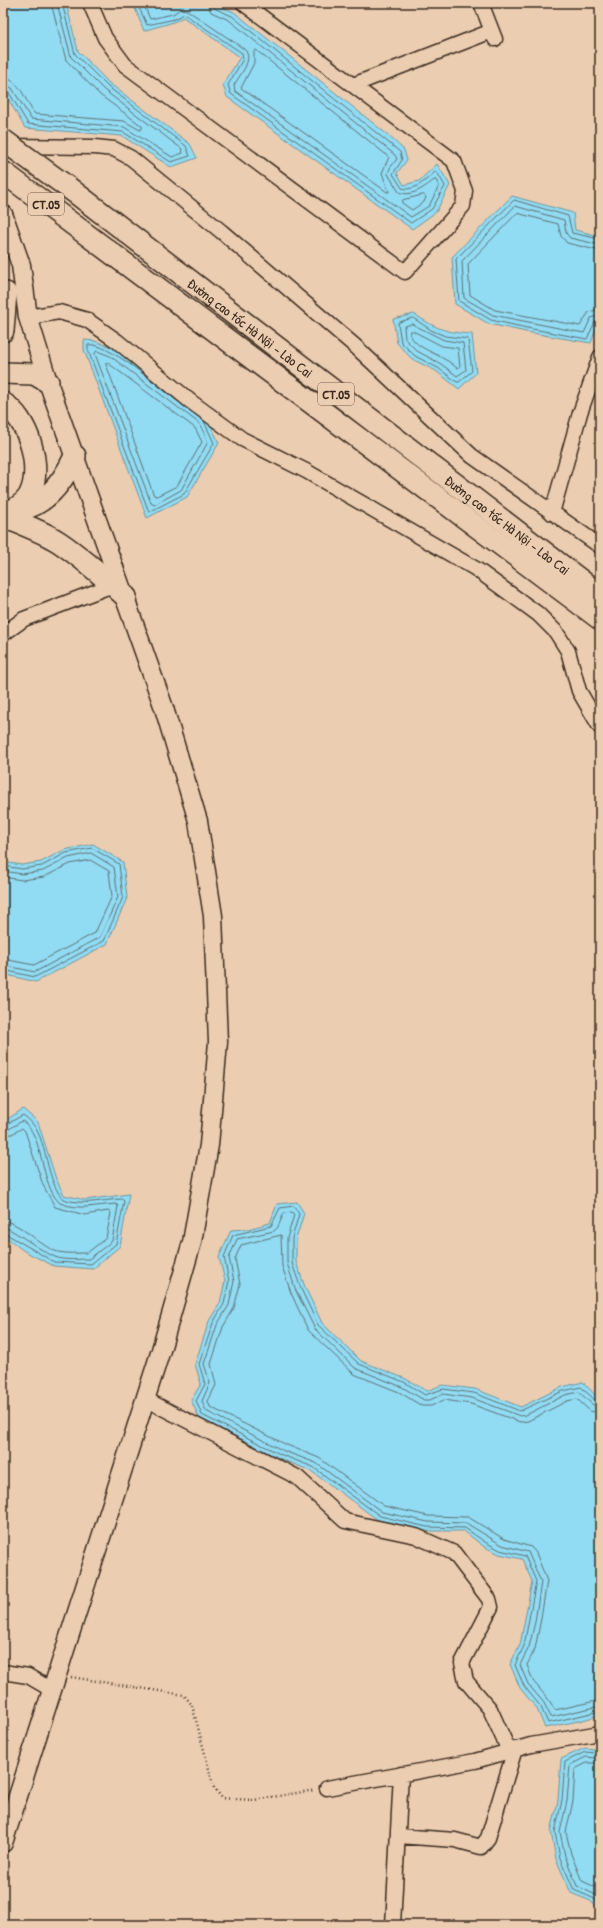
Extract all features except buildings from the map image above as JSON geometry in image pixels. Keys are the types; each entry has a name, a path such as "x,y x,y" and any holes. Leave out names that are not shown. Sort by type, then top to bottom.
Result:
{"highway":[{"name":"Đường cao tốc Hà Nội - Lào Cai","path":"3,140 73,191 600,595"},
{"name":"Đường cao tốc Hà Nội - Lào Cai","path":"3,172 600,619"},
{"path":"3,331 5,290"},
{"path":"3,373 34,374 48,382"},
{"path":"3,403 11,408 20,420 36,465 30,494 24,503 5,514"},
{"path":"5,514 29,508 46,498 67,474 75,456"},
{"path":"5,514 59,542 93,567 120,591"}],"main road":[{"path":"3,214 22,265 28,317 48,382 75,456 120,591 164,708 198,821 213,916 218,1042 209,1145 192,1242 145,1399 3,1843"},
{"path":"5,290 28,317"}],"street":[{"path":"90,3 105,38 125,65 406,272 463,206 464,191 454,161 245,3"},
{"path":"353,85 493,35 481,3"},
{"path":"3,146 95,147 114,149 131,158 222,232 355,346 472,456 600,546"},
{"path":"28,317 59,312 87,320 117,341 190,401 242,439 306,471 482,574 538,614 556,632 568,651 578,691 600,727"},
{"path":"552,513 580,413 600,357"},
{"path":"3,634 24,619 120,591"},
{"path":"145,1399 297,1477 345,1521 416,1536 454,1553 489,1599 491,1607 462,1663 466,1681 490,1709 512,1750 488,1838 481,1847 455,1840 398,1836"},
{"path":"3,1672 55,1682"},
{"path":"327,1788 475,1761 531,1745 600,1733"},
{"path":"393,1925 401,1774"}],"path":[{"path":"55,1682 184,1695 192,1705 214,1788 222,1798 254,1800 327,1788"}],"water":[{"path":"3,3 66,3 78,51 109,83 190,144 197,158 171,167 122,136 25,128 3,90"},
{"path":"133,3 212,3 234,12 388,135 404,150 407,160 397,173 404,185 419,181 437,164 450,185 436,212 412,229 227,97 223,85 240,57 183,17 144,31"},
{"path":"512,196 573,213 575,230 600,236 600,318 591,343 489,324 455,304 452,257"},
{"path":"414,314 441,329 472,334 476,373 459,389 436,371 412,359 397,343 393,319"},
{"path":"84,340 95,341 114,348 208,419 219,443 187,497 147,518 84,350"},
{"path":"93,844 123,862 127,898 107,944 36,982 3,974 3,862 22,865 41,862 64,850"},
{"path":"23,1109 38,1122 56,1179 64,1195 85,1200 129,1194 120,1246 93,1269 54,1266 24,1251 3,1235 3,1119 6,1120"},
{"path":"297,1202 304,1213 296,1239 296,1262 305,1287 322,1323 361,1361 406,1379 427,1391 442,1385 475,1389 521,1407 562,1387 583,1382 600,1400 600,1715 545,1728 537,1709 520,1688 510,1664 520,1645 532,1581 522,1559 499,1554 483,1546 464,1531 427,1531 378,1520 311,1471 281,1459 199,1418 191,1400 201,1384 195,1364 209,1321 220,1303 225,1281 219,1257 231,1230 248,1229 270,1223 277,1204"},
{"path":"600,1746 600,1911 593,1902 571,1893 556,1859 551,1832 558,1800 561,1759 585,1748 595,1749"}]}
